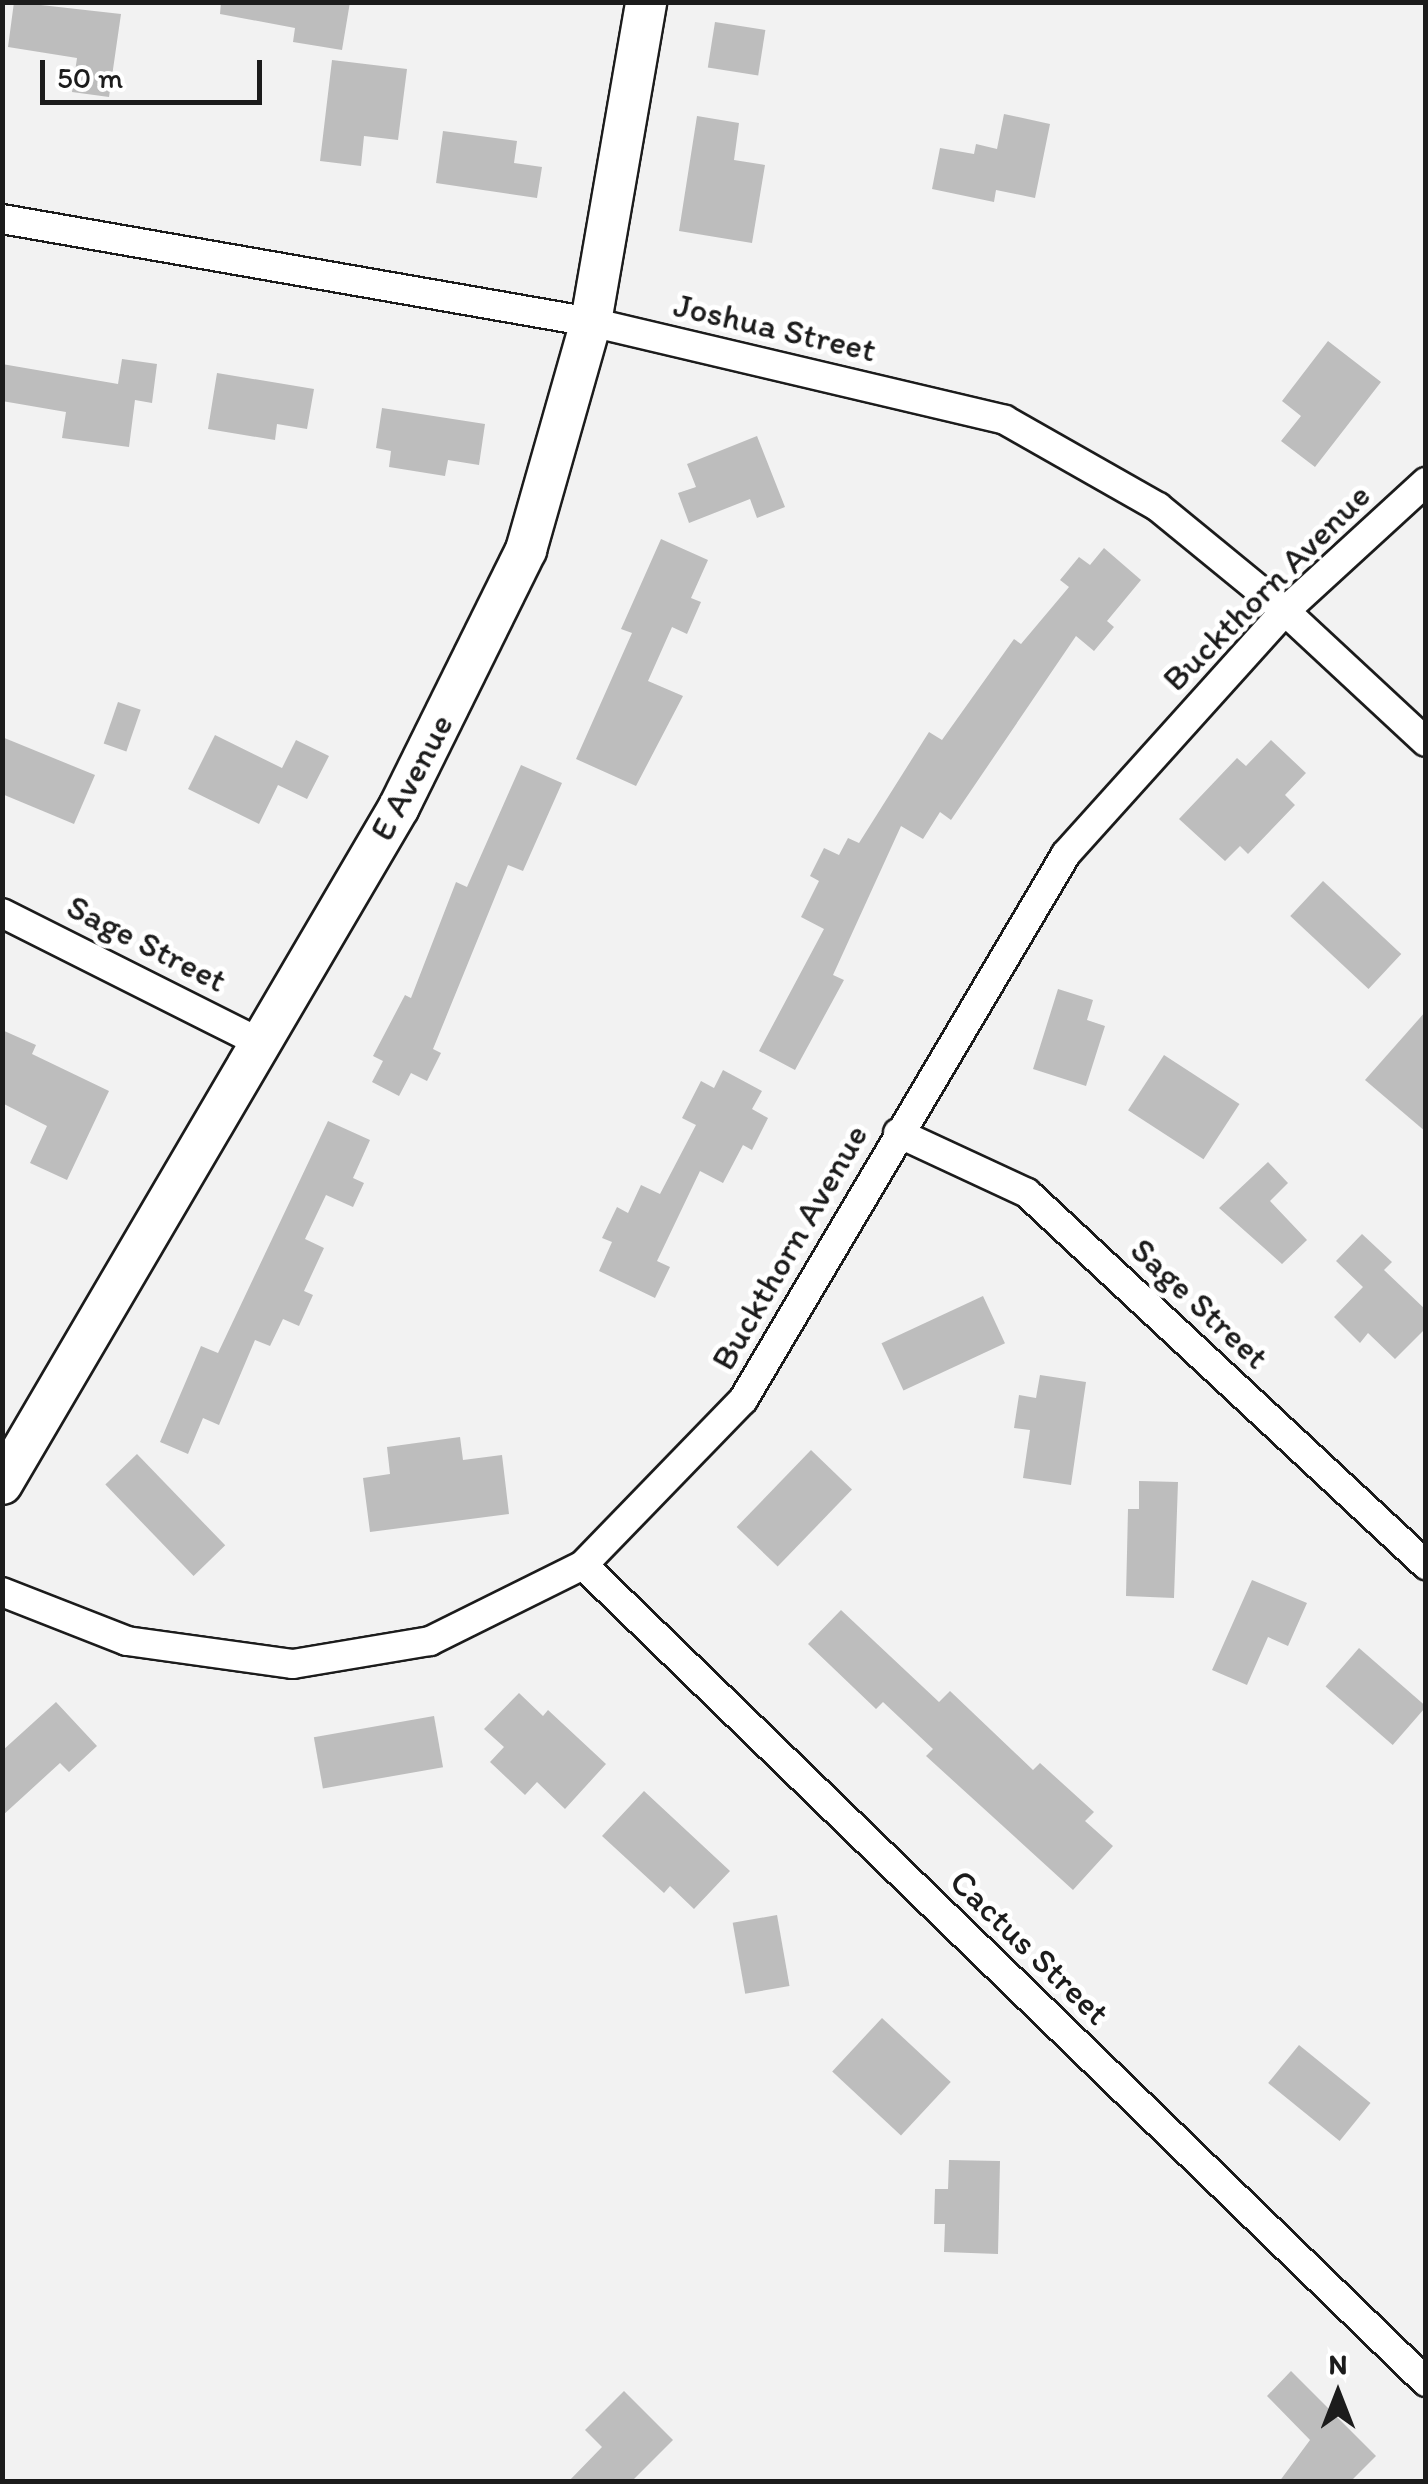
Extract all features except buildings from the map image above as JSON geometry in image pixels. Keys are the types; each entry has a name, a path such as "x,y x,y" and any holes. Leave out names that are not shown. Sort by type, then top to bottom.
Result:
{"street":[{"name":"E Avenue","path":"2,1484 258,1041 399,807 526,550 591,322 646,2"},
{"name":"Joshua Street","path":"2,219 591,322 1005,420 1158,507 1284,611 1426,742"},
{"name":"Buckthorn Avenue","path":"2,1592 127,1641 293,1664 430,1641 583,1566 743,1400 1066,854 1284,611 1426,482"},
{"name":"Sage Street","path":"2,913 258,1041"},
{"name":"Sage Street","path":"898,1133 1028,1193 1426,1565"},
{"name":"Cactus Street","path":"583,1566 1426,2382"}]}
